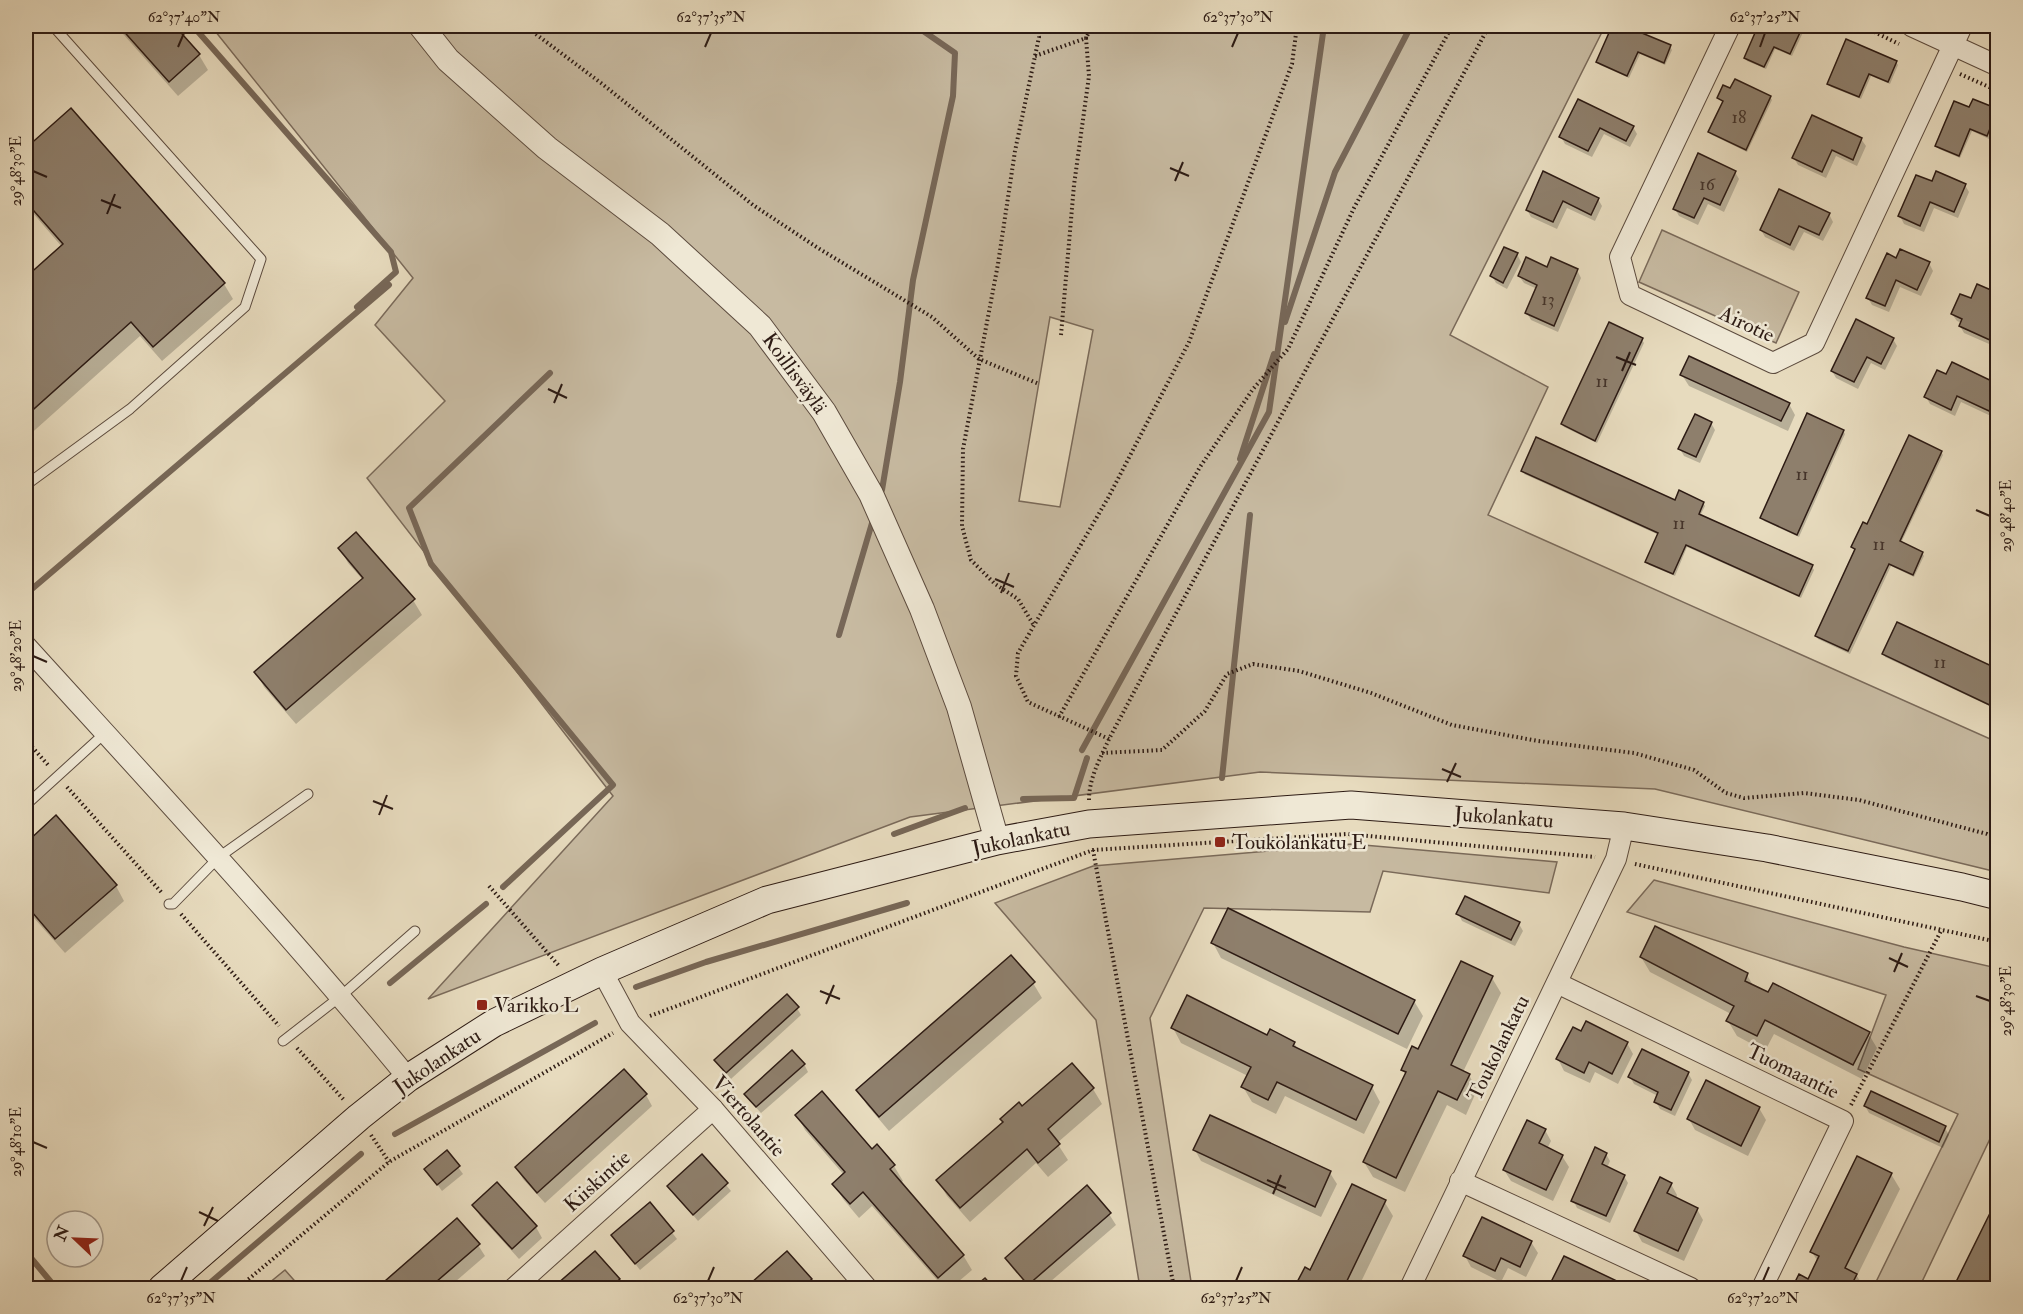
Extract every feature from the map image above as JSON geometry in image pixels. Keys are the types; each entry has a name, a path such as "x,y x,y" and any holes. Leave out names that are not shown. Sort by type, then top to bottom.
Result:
{"main road":[{"name":"Jukolankatu","path":"162,1288 359,1117 408,1078 494,1023 602,971 767,900 997,841 1089,824 1351,805 1624,826 1767,848 1998,896"}],"street":[{"name":"Koillisväylä","path":"421,26 448,60 547,148 660,234 760,326 824,412 871,494 922,609 959,707 997,841"},
{"name":"Airotie","path":"1730,26 1620,257 1630,295 1773,363 1814,343 1953,45"},
{"path":"1911,26 1998,66"},
{"path":"1953,45 1962,26"},
{"path":"26,646 219,857 341,996 408,1078"},
{"name":"Toukolankatu","path":"1410,1288 1616,859 1624,826"},
{"name":"Viertolantie","path":"602,971 630,1023 713,1109 856,1285"},
{"name":"Tuomaantie","path":"1557,983 1843,1121 1762,1288"},
{"name":"Kiiskintie","path":"514,1288 713,1109"},
{"path":"1460,1181 1691,1288"}],"lane":[{"path":"26,485 130,409 245,307 261,259 53,26"},
{"path":"26,805 105,733"},
{"path":"171,904 219,857 308,794"},
{"path":"285,1039 341,996 414,931"}],"path":[{"path":"525,26 601,83 753,206 932,317 979,359 1039,384"},
{"path":"1033,624 1018,599 995,584 971,560 962,526 963,449 998,264 1015,151 1040,37 1036,26"},
{"path":"1061,335 1074,185 1089,76 1087,26"},
{"path":"1035,56 1086,38 1092,26"},
{"path":"1109,739 1028,702 1016,676 1018,653 1108,498 1189,342 1292,64 1297,26"},
{"path":"1059,717 1200,467 1253,389 1288,349 1354,208 1452,26"},
{"path":"1174,1288 1093,850 1089,824 1089,791 1095,769 1109,739 1489,26"},
{"path":"1102,753 1161,750 1205,711 1227,674 1253,664 1310,674 1371,693 1452,725 1538,741 1634,753 1694,770 1726,793 1744,798 1804,793 1859,800 1987,834 1998,840"},
{"path":"26,740 171,904 285,1039 359,1117 388,1162"},
{"path":"238,1288 388,1162 630,1023 1093,850 1347,834 1616,859 1734,887 1998,942"},
{"path":"489,886 575,984"},
{"path":"1843,1121 1942,929"}],"shaded area":[{"path":"211,26 1605,26 1450,335 1548,387 1488,515 1997,742 1997,872 1655,789 1260,772 910,817 428,999 613,796 367,478 445,401 375,325 413,278","holes":["1050,317 1093,330 1060,507 1019,501"]},
{"path":"1662,230 1799,292 1776,343 1639,282"},
{"path":"1352,844 1557,862 1549,893 1383,871 1370,912 1204,908 1150,1018 1192,1288 1140,1288 1096,1020 995,903 1093,866"},
{"path":"1654,880 1904,947 1997,968 1997,1124 1919,1288 1873,1288 1958,1114 1858,1069 1886,995 1627,912"},
{"path":"285,1270 301,1288 263,1288"}],"building":[{"path":"119,26 175,26 200,54 169,82"},
{"path":"1612,26 1625,26 1671,45 1664,63 1638,52 1627,76 1596,62"},
{"path":"1758,26 1803,26 1790,54 1774,47 1764,67 1744,58"},
{"path":"1846,39 1897,61 1888,82 1869,74 1859,97 1827,84"},
{"path":"1735,79 1771,96 1746,150 1708,132 1723,101 1717,98 1723,85 1730,88"},
{"path":"1578,99 1634,126 1626,141 1600,128 1588,151 1559,137"},
{"path":"1973,99 1998,109 1987,136 1970,129 1959,156 1935,146 1954,101 1969,107"},
{"path":"71,108 225,283 153,347 131,322 26,416 26,277 63,244 26,202 26,148"},
{"path":"1812,115 1862,138 1853,160 1832,150 1822,172 1792,158"},
{"path":"1698,153 1736,171 1720,205 1704,198 1694,218 1673,209"},
{"path":"1543,171 1599,198 1591,215 1563,201 1553,222 1526,210"},
{"path":"1936,171 1966,184 1954,212 1930,202 1920,226 1898,216 1916,175 1932,181"},
{"path":"1779,189 1830,213 1819,235 1799,226 1790,245 1760,230"},
{"path":"1998,239 1998,257 1991,254"},
{"path":"1504,247 1518,253 1503,283 1490,276"},
{"path":"1900,249 1930,262 1917,290 1896,280 1885,306 1866,298 1887,253 1896,258"},
{"path":"1526,257 1547,267 1551,257 1578,269 1554,326 1525,313 1537,285 1518,276"},
{"path":"1977,284 1998,293 1998,329 1992,341 1959,326 1962,319 1951,314 1960,294 1971,298"},
{"path":"1856,319 1894,338 1881,364 1867,357 1854,382 1831,371"},
{"path":"1609,322 1643,338 1595,441 1561,424"},
{"path":"1689,356 1790,403 1781,421 1680,375"},
{"path":"1952,362 1998,384 1998,392 1989,411 1957,396 1951,410 1924,397 1937,370 1946,374"},
{"path":"1807,413 1844,430 1797,535 1760,518"},
{"path":"1695,414 1712,422 1696,457 1678,449"},
{"path":"1909,435 1942,451 1900,541 1923,552 1913,575 1889,564 1848,651 1815,636 1855,549 1851,547 1863,522 1867,524"},
{"path":"1536,437 1675,500 1679,490 1704,502 1699,514 1813,565 1799,596 1686,545 1673,574 1645,562 1658,533 1521,471"},
{"path":"356,532 415,599 286,710 254,672 363,578 338,548"},
{"path":"1897,622 1998,669 1998,709 1882,654"},
{"path":"56,815 117,885 55,939 26,905 26,843"},
{"path":"1465,896 1520,922 1511,940 1456,914"},
{"path":"1228,908 1415,1000 1398,1034 1211,943"},
{"path":"1655,926 1748,973 1745,981 1768,992 1773,983 1870,1032 1853,1065 1765,1020 1757,1036 1726,1021 1734,1006 1640,957"},
{"path":"1011,955 1035,982 879,1117 856,1090"},
{"path":"1461,961 1493,976 1451,1065 1470,1074 1457,1100 1438,1091 1396,1178 1363,1162 1406,1072 1401,1070 1412,1046 1418,1049"},
{"path":"787,994 799,1007 726,1073 714,1060"},
{"path":"1187,995 1267,1035 1270,1029 1295,1042 1293,1046 1373,1085 1356,1120 1277,1082 1268,1100 1241,1087 1251,1067 1171,1028"},
{"path":"1586,1021 1628,1042 1612,1074 1589,1062 1584,1073 1556,1059 1573,1027 1581,1031"},
{"path":"1642,1049 1689,1072 1671,1110 1654,1102 1658,1092 1628,1077"},
{"path":"792,1050 805,1064 756,1107 744,1094"},
{"path":"1072,1063 1094,1088 1048,1129 1060,1144 1038,1163 1027,1149 960,1208 936,1180 1003,1122 1000,1119 1019,1102 1022,1106"},
{"path":"624,1069 647,1094 537,1193 515,1167"},
{"path":"1706,1080 1760,1107 1741,1146 1687,1119"},
{"path":"822,1091 872,1149 877,1144 895,1165 890,1169 964,1255 938,1278 863,1192 850,1204 832,1184 845,1172 795,1115"},
{"path":"1871,1091 1946,1126 1939,1142 1864,1106"},
{"path":"1210,1115 1331,1171 1315,1207 1193,1150"},
{"path":"1527,1120 1546,1129 1539,1143 1563,1155 1546,1190 1503,1170"},
{"path":"1595,1147 1607,1153 1602,1164 1625,1175 1606,1216 1571,1201"},
{"path":"447,1150 460,1166 437,1185 424,1169"},
{"path":"702,1154 728,1183 693,1215 667,1186"},
{"path":"1857,1156 1892,1173 1845,1268 1857,1274 1850,1288 1792,1288 1799,1274 1808,1279 1819,1256 1810,1252"},
{"path":"1660,1177 1672,1183 1667,1193 1698,1208 1678,1251 1634,1231"},
{"path":"497,1182 537,1226 512,1249 472,1205"},
{"path":"1352,1184 1386,1200 1344,1287 1348,1288 1294,1288 1305,1267 1310,1270"},
{"path":"1087,1185 1111,1213 1028,1285 1005,1258"},
{"path":"1998,1197 1998,1277 1992,1288 1953,1288"},
{"path":"650,1202 674,1231 635,1264 611,1235"},
{"path":"1482,1217 1532,1241 1520,1267 1501,1258 1495,1271 1463,1256"},
{"path":"457,1218 480,1244 429,1288 377,1288"},
{"path":"595,1251 620,1279 609,1288 561,1288 557,1284"},
{"path":"787,1251 812,1279 802,1288 756,1288 751,1283"},
{"path":"1564,1256 1617,1281 1613,1288 1548,1288"},
{"path":"985,1278 994,1288 973,1288"}],"waterway":[{"path":"193,26 391,252 396,272 357,307"},
{"path":"882,490 900,382 913,280 953,96 955,53 916,26"},
{"path":"1082,750 1269,412 1324,26"},
{"path":"1285,322 1335,172 1411,26"},
{"path":"26,594 389,285"},
{"path":"1240,459 1274,354"},
{"path":"503,887 613,785 431,564 409,508 550,373"},
{"path":"1222,778 1250,515"},
{"path":"839,635 872,523"},
{"path":"1023,799 1074,798 1087,758"},
{"path":"894,834 965,808"},
{"path":"636,987 706,962 907,903"},
{"path":"390,983 486,904"},
{"path":"395,1134 595,1023"},
{"path":"204,1288 361,1154"},
{"path":"26,1252 56,1288"}],"place":[{"name":"Toukolankatu E","path":"1220,842"},
{"name":"Varikko L","path":"482,1005"}]}
